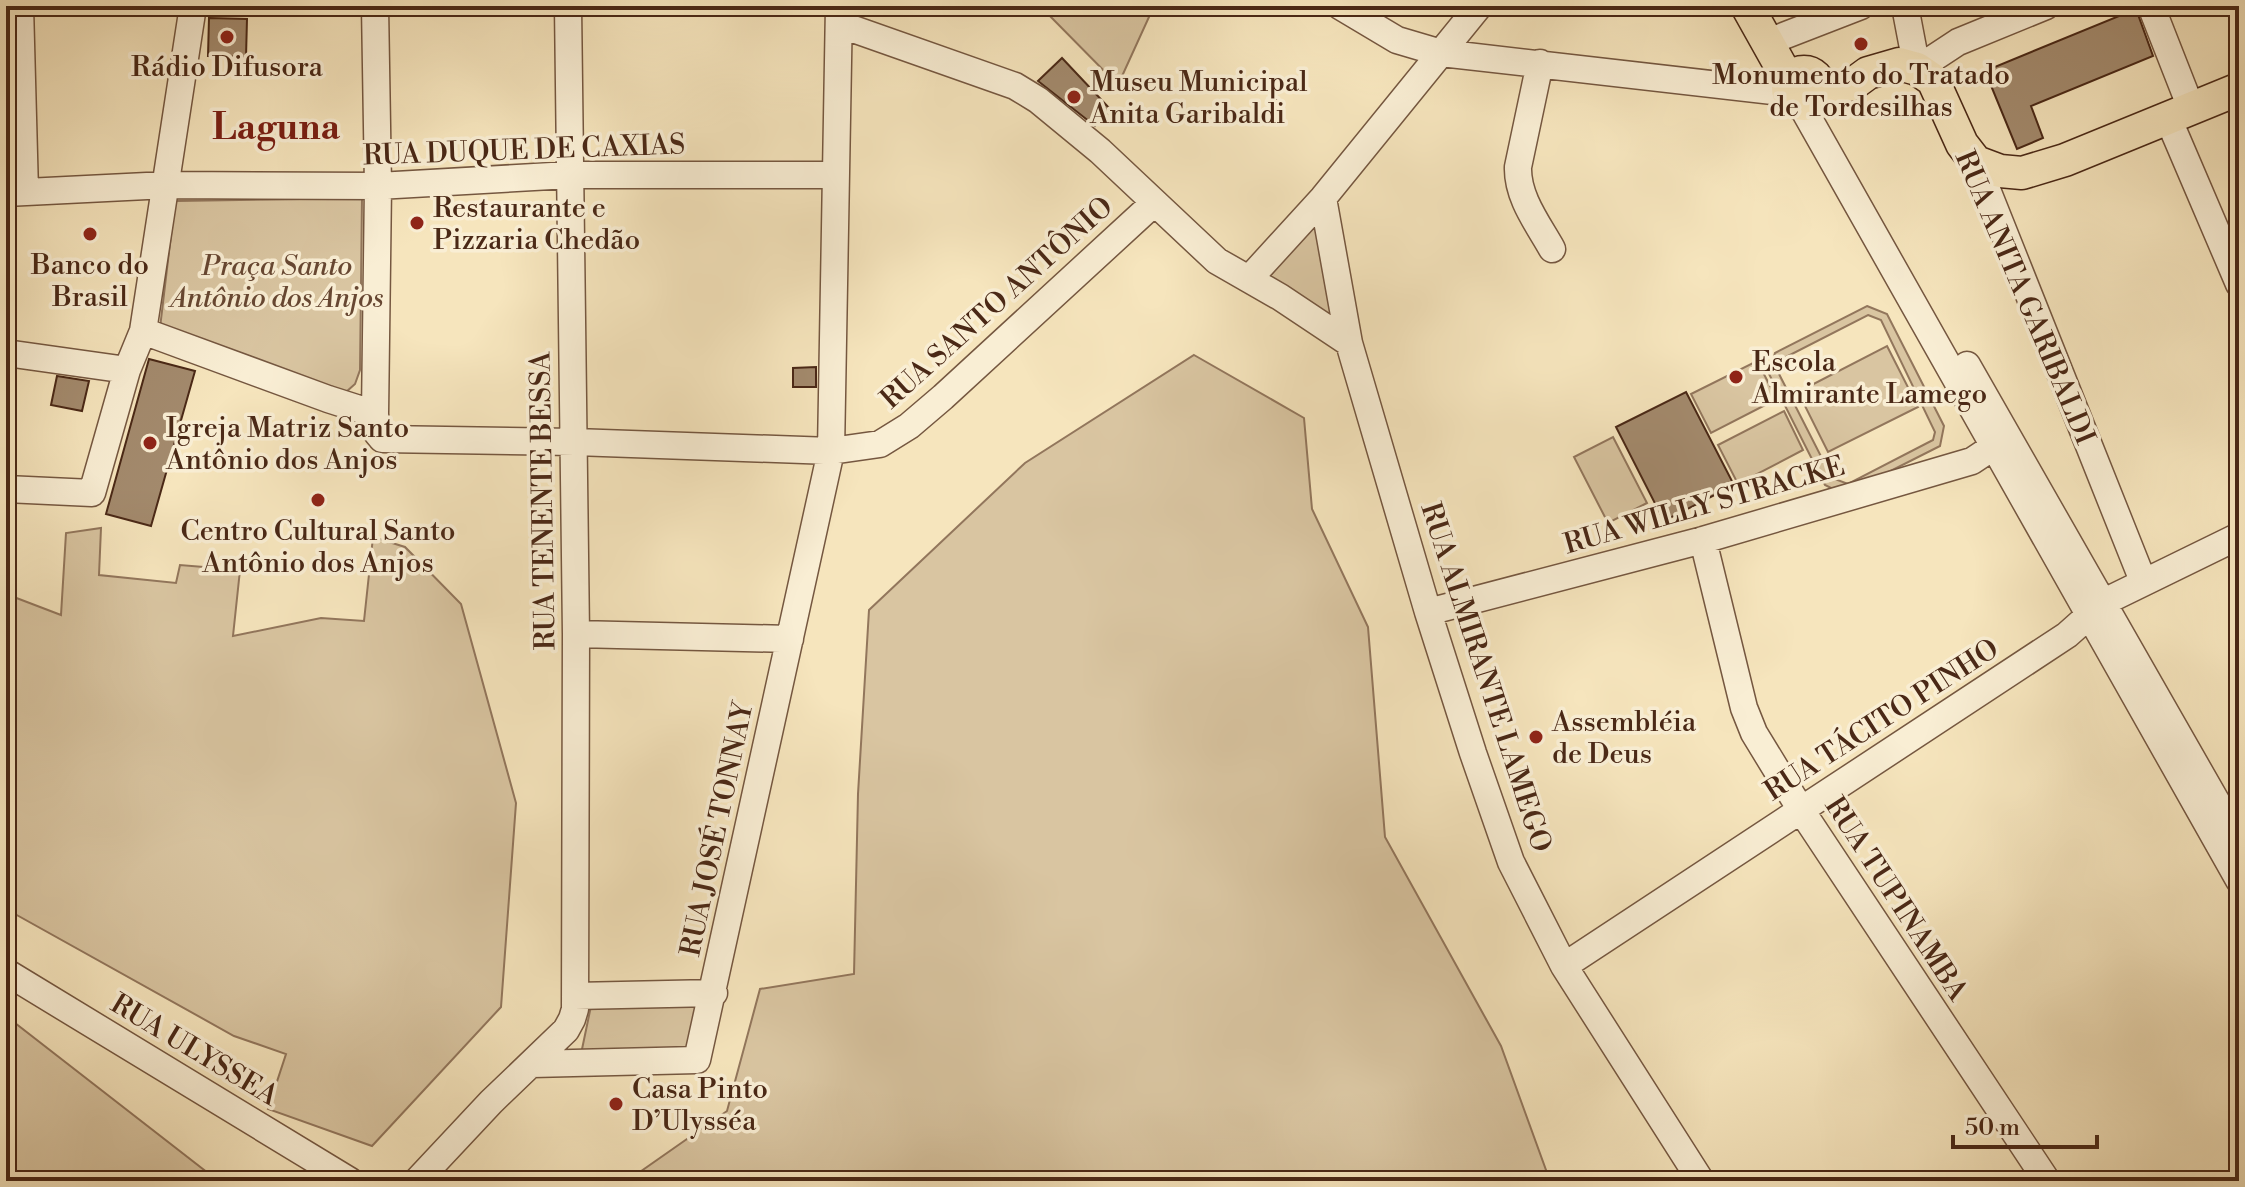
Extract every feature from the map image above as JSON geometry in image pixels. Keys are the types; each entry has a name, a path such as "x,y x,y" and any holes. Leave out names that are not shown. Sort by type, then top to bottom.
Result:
{"main road":[{"path":"1747,6 1803,87"},
{"path":"1763,6 1781,37 1803,87"},
{"path":"1803,87 1853,84 1868,73 1899,64 1917,69"},
{"name":"RUA ANITA GARIBALDI","path":"1917,69 1933,80 1962,144 1976,162"},
{"path":"1976,162 2000,171 2022,173 2045,168 2239,89"}],"street":[{"path":"16,193 20,6"},
{"path":"6,489 92,493 127,370 143,331 193,6"},
{"path":"143,331 375,414 378,186 375,6"},
{"name":"RUA TENENTE BESSA","path":"568,6 575,442 575,996"},
{"path":"1249,279 1323,198 1479,6"},
{"path":"1781,37 1861,6"},
{"path":"1905,6 1917,69 1958,42 2046,6"},
{"path":"2151,6 2179,113 2239,284"},
{"path":"1348,8 1397,40 1441,53 1803,87 2000,442 2209,807 2239,880"},
{"path":"839,15 1015,86 1060,117 1217,261 1349,343"},
{"name":"RUA JOSÉ TONNAY","path":"532,1064 697,1060 831,451 839,15"},
{"path":"1540,63 1517,180 1552,249"},
{"name":"RUA ANITA GARIBALDI","path":"1976,162 2143,581"},
{"name":"RUA DUQUE DE CAXIAS","path":"16,193 167,185 378,186 569,175 835,175"},
{"name":"RUA ALMIRANTE LAMEGO","path":"1323,198 1349,343 1428,612 1511,862 1564,966 1701,1181"},
{"name":"RUA SANTO ANTÔNIO","path":"375,414 377,433 382,439 389,440 575,442 831,451 880,444 909,426 1154,203"},
{"path":"6,353 127,370"},
{"name":"RUA WILLY STRACKE","path":"1428,612 1703,540 1972,461 2000,442"},
{"name":"RUA TÁCITO PINHO","path":"1564,966 2067,635 2097,608 2143,581 2239,536"},
{"name":"RUA TUPINAMBA","path":"1703,540 1744,708 1754,733 1801,810 2047,1181"},
{"path":"576,634 790,639"},
{"path":"2209,807 2239,841"},
{"name":"RUA ULYSSEA","path":"6,972 350,1181"},
{"path":"417,1181 572,1019 575,996 714,993"}],"green space":[{"path":"1040,6 1154,6 1118,85"},
{"name":"Praça Santo Antônio dos Anjos","path":"362,198 360,370 355,384 346,392 160,328 175,201"},
{"path":"1314,221 1340,327 1266,281"},
{"path":"1867,306 1887,314 1944,426 1940,446 1849,492 1825,485 1769,374 1775,353","holes":["1868,315 1881,320 1935,432 1933,440 1848,484 1832,478 1778,372 1782,359"]},
{"path":"1887,346 1918,407 1828,452 1798,392"},
{"path":"1194,355 1304,418 1312,509 1368,627 1385,837 1501,1046 1550,1181 627,1181 727,1111 760,989 854,974 858,794 869,610 1025,463"},
{"path":"1757,361 1777,399 1711,433 1691,394"},
{"path":"1784,411 1803,450 1738,484 1718,445"},
{"path":"1613,437 1647,503 1608,523 1574,457"},
{"path":"101,528 99,575 176,583 180,565 240,570 233,636 321,618 364,621 373,537 405,547 461,604 516,803 501,1007 372,1146 268,1109 286,1054 234,1036 6,909 6,594 61,615 66,533"},
{"path":"698,1005 689,1049 581,1054 591,1006"},
{"path":"6,1016 217,1180 218,1181 6,1181"}],"building":[{"path":"2136,9 2153,56 2031,106 2043,138 2017,149 1985,71"},
{"name":"Rádio Difusora","path":"209,18 247,19 246,57 208,56"},
{"name":"Museu Municipal Anita Garibaldi","path":"1062,58 1111,110 1095,126 1038,81"},
{"name":"Igreja Matriz Santo Antônio dos Anjos","path":"149,359 195,371 151,526 106,514"},
{"path":"816,367 816,387 793,387 793,368"},
{"path":"57,376 89,381 82,411 51,405"},
{"path":"1686,392 1734,485 1664,521 1616,427"}],"place":[{"name":"Rádio Difusora","path":"227,37"},
{"name":"Monumento do Tratado de Tordesilhas","path":"1861,44"},
{"name":"Museu Municipal Anita Garibaldi","path":"1074,97"},
{"name":"Restaurante e Pizzaria Chedão","path":"417,223"},
{"name":"Banco do Brasil","path":"90,234"},
{"name":"Escola Almirante Lamego","path":"1736,377"},
{"name":"Igreja Matriz Santo Antônio dos Anjos","path":"150,443"},
{"name":"Centro Cultural Santo Antônio dos Anjos","path":"318,500"},
{"name":"Assembléia de Deus","path":"1536,737"},
{"name":"Casa Pinto D’Ulysséa","path":"616,1104"}],"district":[{"name":"Laguna","path":"276,126"}]}
